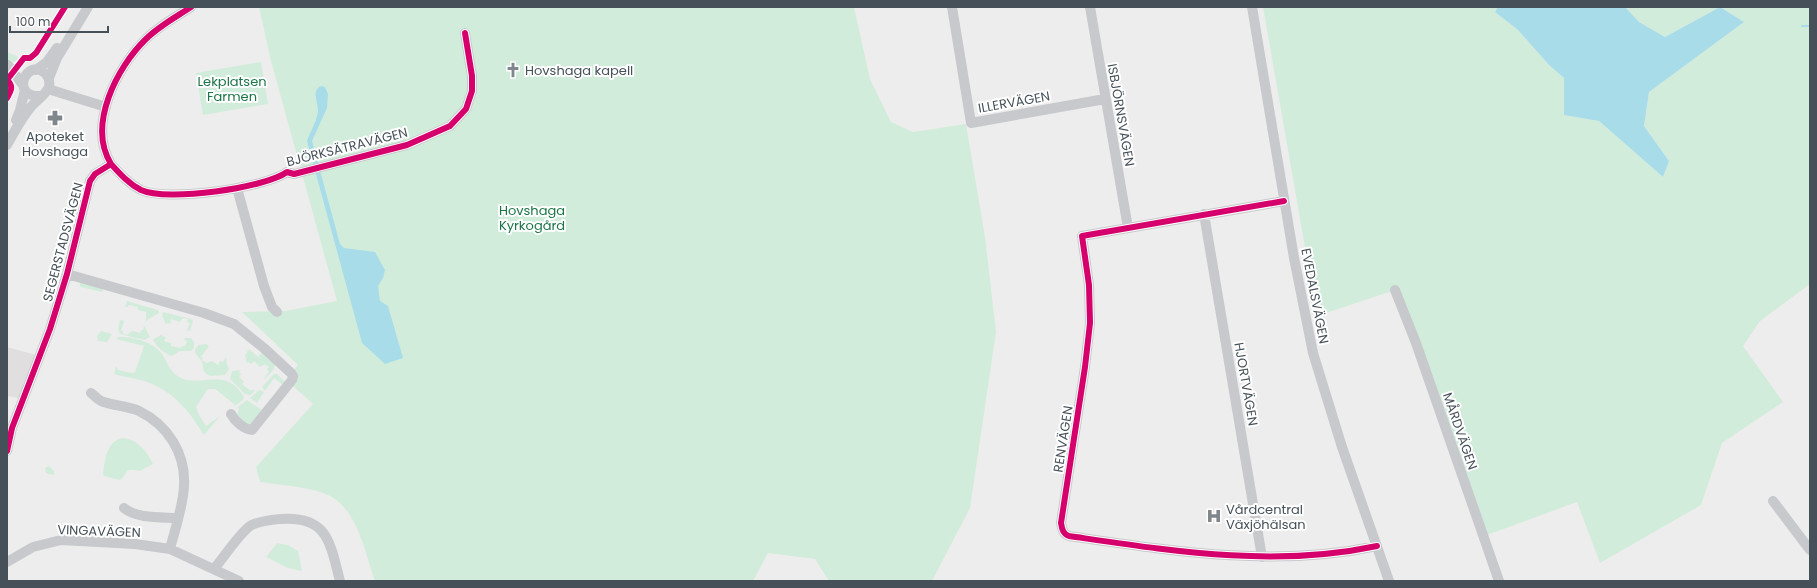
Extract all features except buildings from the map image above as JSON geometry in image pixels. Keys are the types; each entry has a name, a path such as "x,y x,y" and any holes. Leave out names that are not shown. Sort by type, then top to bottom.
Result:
{"street":[{"path":"7,135 18,117 24,88 24,76 43,66 54,53 81,7"},
{"path":"7,145 22,119 48,83 57,58 88,7"},
{"path":"111,164 106,156 101,136 101,126 106,107 118,77 136,49 159,27 191,7"},
{"name":"ILLERVÄGEN","path":"952,7 972,123 1105,99"},
{"name":"ISBJÖRNSVÄGEN","path":"1090,7 1128,228"},
{"name":"EVEDALSVÄGEN","path":"1252,7 1284,201 1313,353 1342,446 1389,581"},
{"name":"BJÖRKSÄTRAVÄGEN","path":"111,164 129,182 140,190 151,194 163,195 191,194 237,188 279,178 287,172 294,174 407,145 450,126 466,109 472,91 472,76 465,33"},
{"path":"8,65 44,72 48,83 106,107"},
{"path":"8,65 24,88 32,96 40,96"},
{"name":"SEGERSTADSVÄGEN","path":"7,451 12,428 50,329 67,274 90,181 96,174 111,164"},
{"path":"237,188 264,286 272,307 277,312"},
{"name":"RENVÄGEN","path":"1284,201 1082,236 1089,285 1090,322 1085,367 1061,523 1062,529 1064,533 1069,536 1182,552 1262,557 1336,553 1377,546"},
{"name":"HJORTVÄGEN","path":"1204,214 1262,557"},
{"name":"SEGERSTADSVÄGEN","path":"67,274 204,313 234,324 265,349 293,376 292,380 252,430 234,420 231,414"},
{"name":"MÅRDVÄGEN","path":"1395,290 1416,344 1499,581"},
{"path":"91,393 102,402 130,408 150,417 164,429 173,440 180,456 184,474 184,485 170,549"},
{"path":"1773,501 1810,550"},
{"name":"VINGAVÄGEN","path":"124,508 129,512 136,514 178,518"},
{"path":"214,569 250,526 261,522 298,519 312,523 327,538 332,550 340,581"},
{"name":"VINGAVÄGEN","path":"7,562 33,547 61,540 135,544 170,549 239,581"}],"shaded area":[{"path":"7,347 36,355 19,398 7,396"}],"green space":[{"name":"Hovshaga Kyrkogård","path":"259,7 854,7 870,79 891,122 913,132 966,124 985,237 996,332 970,508 932,581 829,581 815,559 768,553 753,581 375,581 364,546 354,522 340,503 330,496 315,490 260,482 256,467 313,404 292,385 294,370 298,365 242,312 285,311 337,301 271,61"},
{"path":"1263,7 1498,7 1496,13 1518,30 1549,65 1564,78 1564,115 1599,121 1663,177 1669,161 1644,126 1649,92 1744,22 1720,7 1810,7 1810,284 1760,321 1743,346 1783,402 1722,443 1701,505 1600,563 1577,502 1484,536 1395,290 1317,316"},
{"path":"1625,7 1720,7 1665,37 1639,22"},
{"path":"7,52 17,56 18,59 14,62 7,59"},
{"name":"Lekplatsen Farmen","path":"261,62 268,104 203,115 196,73"},
{"path":"80,282 102,287 103,291 81,287"},
{"path":"127,301 158,310 159,313 146,322 146,312 138,310 138,307 129,305 128,307 125,307"},
{"path":"163,312 191,319 193,321 190,331 187,330 190,323 187,322 188,319 183,318 180,322 171,319 170,324 167,323 166,325 162,315"},
{"path":"120,320 124,321 121,331 123,331 123,334 127,335 132,331 140,333 141,330 143,330 144,325 150,337 144,340 120,334 118,329"},
{"path":"101,331 112,334 107,342 98,341 97,336"},
{"path":"163,334 162,336 166,337 164,341 171,343 171,346 181,348 182,346 185,346 187,341 184,340 185,338 191,338 194,342 194,348 191,351 180,351 172,356 169,355 158,347 153,339"},
{"path":"118,337 136,339 154,346 162,354 172,371 181,378 197,381 214,379 229,382 237,387 244,397 243,400 234,406 234,404 215,389 208,389 196,407 198,413 206,426 220,416 205,434 203,434 186,409 171,395 144,381 114,374 116,366 118,370 132,373 135,372 144,346 116,339"},
{"path":"206,344 209,346 201,357 203,358 202,360 206,363 212,361 218,365 220,361 223,362 226,357 229,369 225,375 210,376 204,372 202,362 195,350 199,345"},
{"path":"249,349 258,357 263,351 275,363 274,369 265,379 264,378 269,372 267,369 269,367 265,364 260,367 254,361 251,364 248,362 247,363 245,355"},
{"path":"241,370 239,372 241,374 239,377 244,382 242,384 251,391 253,389 255,391 250,395 245,394 230,379 232,371"},
{"path":"274,374 277,374 286,383 284,386 274,378 265,391 262,387"},
{"path":"259,390 264,392 257,403 250,398"},
{"path":"247,400 263,411 252,426 246,425 237,414 239,409 238,407"},
{"path":"122,438 132,440 141,446 153,464 140,471 128,470 120,480 104,476 103,474 109,447 117,440"},
{"path":"49,466 54,471 54,475 46,473 45,468"},
{"path":"277,543 288,545 298,551 302,571 288,568 266,557"}],"water":[{"path":"1498,7 1625,7 1639,22 1665,37 1720,7 1744,22 1649,92 1644,126 1669,161 1663,177 1599,121 1564,115 1564,78 1549,65 1518,30 1495,12"},
{"path":"321,86 325,87 328,94 327,108 312,141 340,244 344,248 375,252 385,270 383,278 378,286 380,301 388,306 403,358 385,364 362,343 307,141 315,123 318,111 316,91"}],"waterway":[{"path":"1802,26 1810,26"}],"cycle path":[{"path":"7,98 11,91 11,84 7,80 24,58 30,58 36,53 65,7"},
{"path":"7,451 12,428 50,329 67,274 90,181 95,174 111,164 104,149 102,132 104,115 109,97 125,65 135,51 156,30 191,7"},
{"path":"111,164 129,182 141,190 154,193 193,194 238,188 275,178 287,172 294,174 407,145 450,126 466,109 472,91 472,76 465,33"},
{"path":"1284,201 1082,236 1089,285 1090,323 1085,367 1061,523 1062,527 1064,533 1069,536 1185,552 1223,555 1300,556 1338,553 1377,546"}],"place":[{"name":"Hovshaga kapell","path":"513,70"},
{"name":"Apoteket Hovshaga","path":"55,118"},
{"name":"Vårdcentral Växjöhälsan","path":"1214,516"}]}
